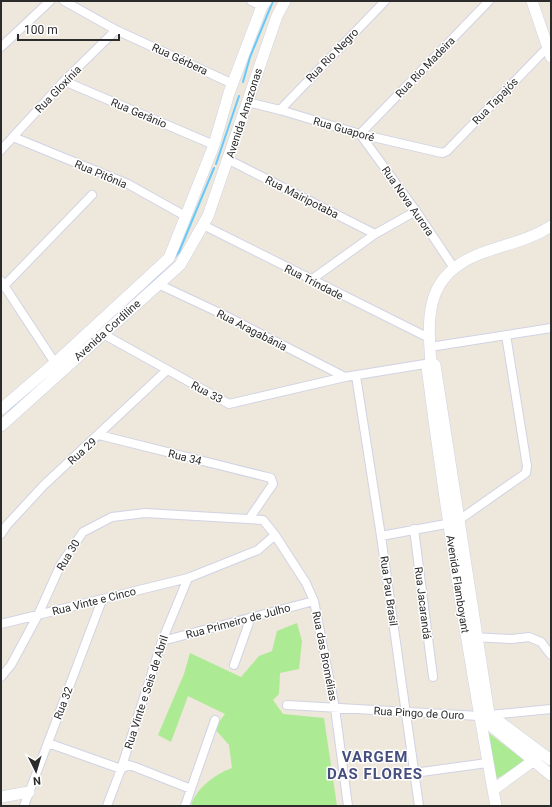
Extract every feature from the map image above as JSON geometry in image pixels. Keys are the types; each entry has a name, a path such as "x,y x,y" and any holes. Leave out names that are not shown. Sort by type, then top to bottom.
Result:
{"street":[{"path":"1,47 50,1"},
{"name":"Rua Gérbera","path":"64,1 116,30 233,84"},
{"path":"251,1 264,4"},
{"name":"Avenida Amazonas","path":"195,221 228,160 276,16 285,1"},
{"name":"Rua Rio Negro","path":"280,110 385,1"},
{"name":"Rua Rio Madeira","path":"360,134 489,1"},
{"path":"532,1 549,52"},
{"path":"539,1 551,34"},
{"name":"Avenida Amazonas","path":"195,221 214,145 233,84 264,4"},
{"name":"Rua Gloxínia","path":"1,150 64,81 116,30"},
{"name":"Rua Tapajós","path":"442,153 447,151 549,52"},
{"name":"Rua Gerânio","path":"64,81 214,145"},
{"name":"Rua Guaporé","path":"247,102 280,110 360,134 442,153"},
{"name":"Rua Nova Aurora","path":"360,134 416,211 454,268"},
{"name":"Rua Pitônia","path":"13,137 128,184 195,221"},
{"name":"Rua Mairipotaba","path":"228,160 375,234"},
{"path":"55,363 3,283 92,195"},
{"path":"311,280 375,234 416,211"},
{"name":"Rua Trindade","path":"195,221 311,280 429,343"},
{"name":"Avenida Cordiline","path":"1,426 180,265 195,221"},
{"name":"Avenida Cordiline","path":"1,410 55,363 169,258 195,221"},
{"name":"Avenida Flamboyant","path":"496,806 487,763 484,715 472,637 459,520 435,365 431,363 429,343 431,302 437,287 454,268 476,255 530,238 551,226"},
{"name":"Rua Aragabânia","path":"158,284 345,377"},
{"path":"429,343 506,335 551,328"},
{"name":"Rua 33","path":"103,334 166,371 229,404 345,377 431,363"},
{"path":"381,536 448,524 459,520 523,476 527,470 506,335"},
{"name":"Avenida Flamboyant","path":"431,363 427,367 448,524 472,637"},
{"name":"Rua 29","path":"1,534 4,522 166,371"},
{"name":"Rua Pau Brasil","path":"356,376 381,536 419,806"},
{"name":"Rua 34","path":"98,435 271,478 273,484 249,519"},
{"name":"Rua 30","path":"1,677 11,665 38,615 61,564 83,532 112,516 145,513 263,520"},
{"name":"Rua das Bromélias","path":"263,520 306,583 314,601 335,708 348,806"},
{"name":"Rua Jacarandá","path":"414,529 433,678"},
{"name":"Rua Vinte e Cinco","path":"1,624 188,578 258,550 275,536"},
{"name":"Rua Vinte e Seis de Abril","path":"107,806 121,769 162,641 188,578"},
{"name":"Rua 32","path":"24,806 102,600"},
{"name":"Rua Primeiro de Julho","path":"162,641 314,601"},
{"path":"234,665 251,617"},
{"path":"472,637 512,639 529,637 541,642 551,655"},
{"name":"Rua Pingo de Ouro","path":"287,705 405,713 484,715 551,709"},
{"path":"484,715 536,755 551,775"},
{"path":"185,806 215,720"},
{"path":"48,743 121,769 129,765 191,789"},
{"path":"536,755 551,760"},
{"path":"493,790 536,755"},
{"path":"414,773 487,763"},
{"path":"1,797 29,792"}],"green space":[{"path":"297,623 302,641 299,669 280,673 279,694 273,700 283,714 324,718 337,806 194,806 191,804 194,798 208,782 219,774 232,768 229,745 214,728 225,714 188,696 171,742 158,735 184,674 190,653 241,677 259,656 272,651 277,631"},
{"path":"486,731 525,761 495,780"}],"waterway":[{"path":"243,82 250,57 273,1"},
{"path":"216,164 239,96"},
{"path":"174,258 179,252 214,168"},
{"path":"146,289 163,270"},
{"path":"9,412 35,388"}],"district":[{"name":"VARGEM DAS FLORES","path":"375,766"}]}
